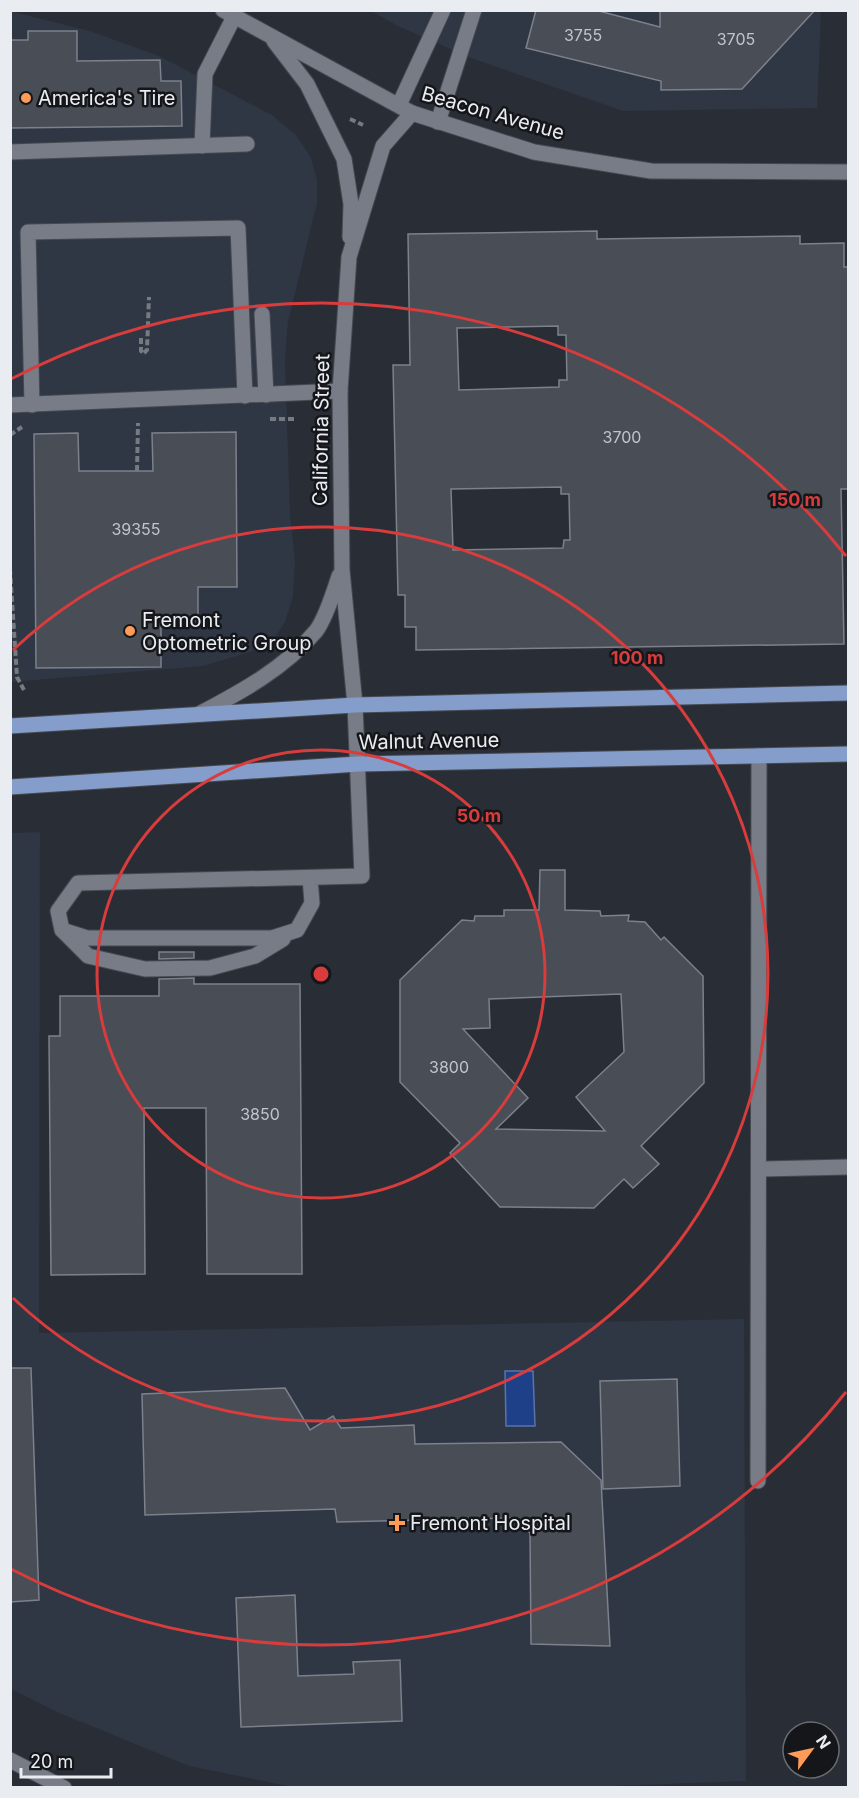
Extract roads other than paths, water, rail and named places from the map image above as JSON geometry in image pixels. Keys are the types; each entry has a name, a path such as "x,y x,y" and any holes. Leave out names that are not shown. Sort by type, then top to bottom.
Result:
{"main road":[{"name":"Walnut Avenue","path":"10,726 355,705 849,693"},
{"name":"Walnut Avenue","path":"10,787 358,764 849,754"}],"street":[{"name":"California Street","path":"310,878 362,876 355,705 342,570 340,390 349,258 383,146 405,109 442,10"},
{"path":"438,122 474,10"},
{"name":"Beacon Avenue","path":"228,14 405,109 438,122 534,152 651,171 849,172"},
{"path":"202,146 205,74 228,14"},
{"path":"270,36 308,84 344,159 351,204 349,258"},
{"path":"10,152 247,144"},
{"path":"32,405 28,232 238,228 245,396"},
{"path":"262,314 266,395"},
{"path":"10,406 340,390"},
{"path":"199,714 245,689 281,665 317,630 342,570"},
{"path":"758,1481 759,756"},
{"path":"310,878 312,903 297,930 255,956 210,968 145,969 88,956 62,930 58,911 78,883 310,878"},
{"path":"62,930 87,938 272,938 297,930"},
{"path":"759,1169 849,1167"},
{"path":"10,1760 64,1788"}],"water":[{"path":"505,1371 533,1371 535,1426 506,1426"}],"place":[{"name":"America's Tire","path":"26,98"},
{"name":"Fremont Optometric Group","path":"130,631"},
{"name":"Fremont Hospital","path":"397,1523"}]}
